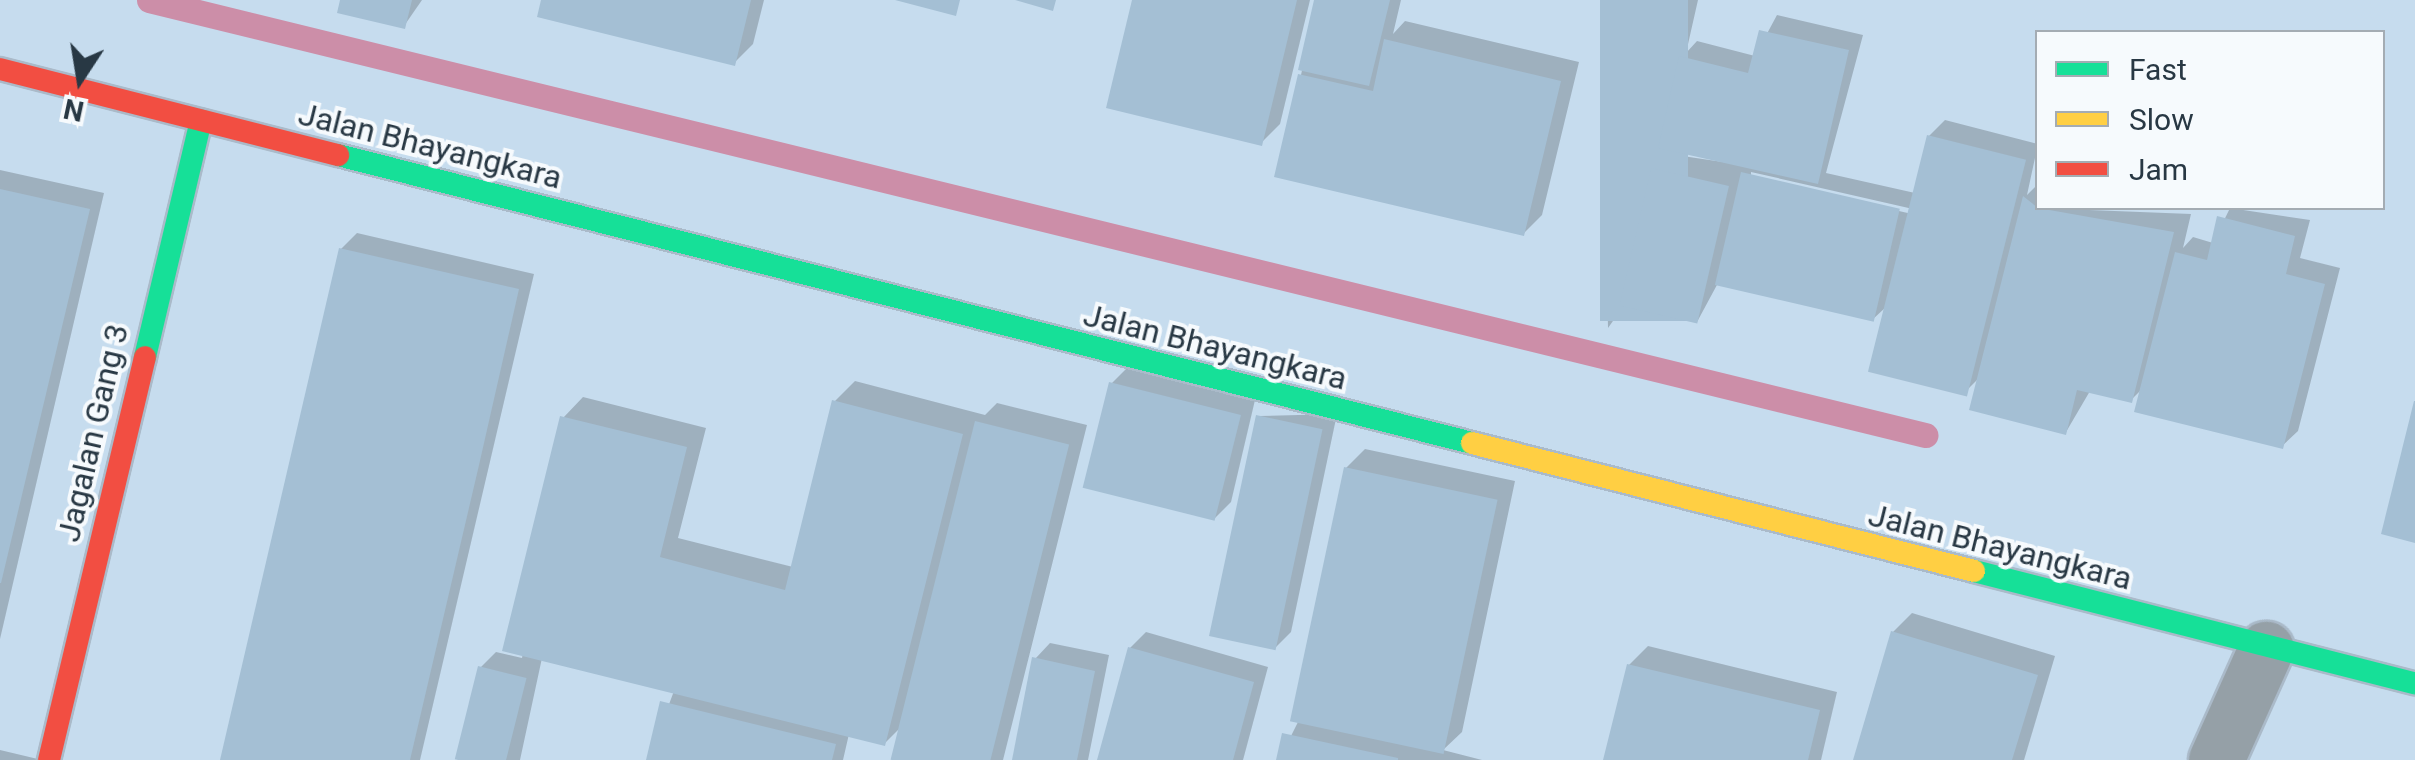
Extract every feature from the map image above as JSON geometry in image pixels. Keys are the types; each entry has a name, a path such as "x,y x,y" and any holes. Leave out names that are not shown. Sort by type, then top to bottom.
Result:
{"main road":[{"name":"Jalan Bhayangkara","path":"0,69 2266,649 2415,683"},
{"name":"Jagalan Gang 3","path":"49,760 202,121"}],"street":[{"path":"2216,760 2266,649"}],"building":[{"path":"340,0 412,0 405,29 337,13"},
{"path":"541,0 751,0 735,66 537,17"},
{"path":"895,0 960,0 956,16"},
{"path":"1015,0 1056,0 1053,11"},
{"path":"1132,0 1297,0 1262,146 1106,108"},
{"path":"1314,0 1390,0 1369,86 1298,70"},
{"path":"1600,0 1688,0 1688,321 1600,321"},
{"path":"1759,30 1849,50 1818,184 1658,148 1679,56 1748,73"},
{"path":"1384,39 1561,81 1524,236 1274,177 1298,74 1373,91"},
{"path":"1927,135 2026,160 1967,396 1868,372"},
{"path":"1651,168 1729,186 1697,323 1619,305"},
{"path":"1741,172 1900,209 1874,322 1715,285"},
{"path":"0,189 90,209 1,583 0,583"},
{"path":"2023,196 2035,210 2174,232 2132,403 2077,390 2066,435 1969,410"},
{"path":"2217,216 2295,236 2286,274 2325,284 2283,449 2134,412 2175,252 2207,260"},
{"path":"339,248 519,289 479,465 410,760 220,760"},
{"path":"1109,382 1241,415 1215,521 1083,488"},
{"path":"832,400 963,434 885,746 502,651 560,416 687,447 660,557 785,590"},
{"path":"2415,401 2415,543 2381,534"},
{"path":"1256,415 1323,429 1276,650 1209,636"},
{"path":"975,421 1069,444 990,760 891,760"},
{"path":"1344,467 1498,500 1444,754 1290,721"},
{"path":"1891,631 2038,675 2012,760 1853,760"},
{"path":"1128,647 1254,682 1233,760 1097,760"},
{"path":"1032,657 1095,671 1077,760 1012,760"},
{"path":"1627,664 1820,710 1808,760 1603,760"},
{"path":"478,666 527,678 506,760 455,759"},
{"path":"660,701 836,744 832,760 646,760"},
{"path":"1282,733 1398,758 1398,760 1276,760"}],"waterway":[{"path":"149,0 1926,435"}],"traffic: fast":[{"path":"145,357 201,121"},
{"path":"338,155 1472,443"},
{"path":"1974,571 2415,683"}],"traffic: slow":[{"path":"1472,443 1974,571"}],"traffic: jam":[{"path":"0,69 338,155"},
{"path":"49,760 145,357"}]}
